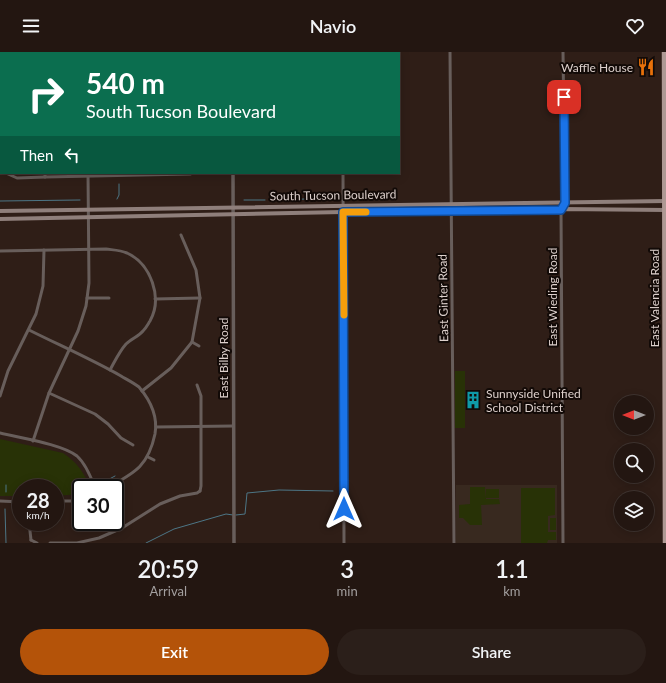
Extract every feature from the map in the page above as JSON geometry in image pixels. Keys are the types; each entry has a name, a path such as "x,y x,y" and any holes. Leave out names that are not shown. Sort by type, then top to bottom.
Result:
{"main road":[{"name":"East Valencia Road","path":"664,52 665,543"},
{"name":"South Tucson Boulevard","path":"0,211 450,203 665,201"},
{"name":"South Tucson Boulevard","path":"0,219 343,212 665,210"}],"street":[{"name":"East Ginter Road","path":"450,52 450,211 454,429 454,543"},
{"path":"563,52 565,203"},
{"path":"8,174 17,178 153,174"},
{"name":"East Bilby Road","path":"233,174 234,543"},
{"path":"343,174 344,543"},
{"path":"33,442 48,393 78,331 87,298 89,283 88,175"},
{"name":"East Wieding Road","path":"562,543 561,210 565,203"},
{"path":"142,391 170,368 192,342 200,298 196,270 181,235"},
{"path":"0,251 89,249 119,250 130,253 147,270 155,287 156,303 151,319 143,332 127,343 110,370"},
{"path":"0,396 8,371 36,314 43,286 44,250"},
{"path":"87,298 109,298"},
{"path":"155,299 200,298"},
{"path":"28,330 110,370 138,386 151,403 156,427 152,447 148,457 141,466 123,479"},
{"path":"192,342 199,346"},
{"path":"0,380 5,381"},
{"path":"50,543 77,543 99,538 122,528 160,504 180,496 200,492 201,396 197,385"},
{"path":"48,393 95,414 108,424 121,438 133,445"},
{"path":"156,427 233,426"},
{"path":"0,434 66,449 78,457 86,467 91,479"},
{"path":"148,457 154,460"},
{"path":"0,502 12,502"},
{"path":"29,531 30,541 37,543"}],"shaded area":[{"path":"456,485 557,485 557,543 456,543"}],"green space":[{"path":"455,371 465,371 465,428 455,428"},
{"path":"0,439 63,453 80,468 87,479 72,479 72,495 64,495 64,479 12,479 12,496 0,496"},
{"path":"470,487 485,487 486,499 499,499 500,504 481,505 482,525 470,525 463,518 459,518 459,505 470,504"},
{"path":"521,488 555,488 555,515 548,516 548,532 556,532 556,540 548,540 547,543 521,543"},
{"path":"486,489 499,489 499,498 486,498"},
{"path":"550,518 556,518 556,530 550,530"}],"waterway":[{"path":"117,199 119,195 119,184"},
{"path":"271,200 306,199"},
{"path":"312,199 336,199"},
{"path":"0,201 80,200"},
{"path":"244,200 265,200"},
{"path":"109,479 115,476"},
{"path":"6,485 6,492"},
{"path":"236,515 245,514 247,493 279,490 333,491"},
{"path":"5,509 6,543"},
{"path":"146,543 174,529 226,514 233,515"}],"slow traffic":[{"path":"344,315 343,212 366,212"}],"place":[{"name":"Waffle House","path":"646,67"},
{"name":"Sunnyside Unified School District","path":"473,400"}],"route":[{"path":"344,509 343,212 561,210 565,203 564,97"}]}
